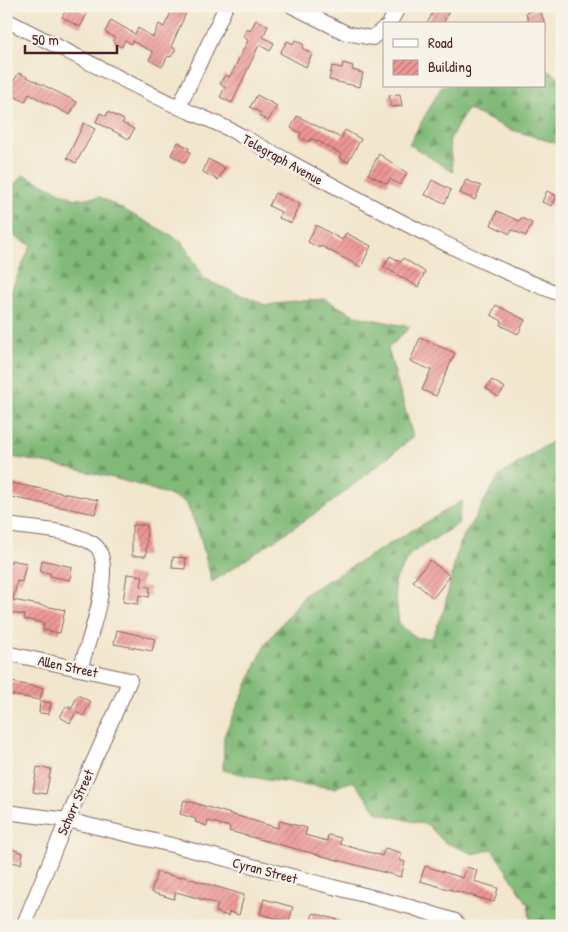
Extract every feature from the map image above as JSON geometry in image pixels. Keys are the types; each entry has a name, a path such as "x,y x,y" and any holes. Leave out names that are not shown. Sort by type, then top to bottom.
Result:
{"street":[{"path":"179,107 226,6"},
{"path":"292,6 346,33 372,38 383,29"},
{"path":"390,22 399,6"},
{"name":"Telegraph Avenue","path":"6,20 179,107 238,133 342,191 435,239 521,279 562,295"},
{"path":"6,525 65,534 93,543 102,554 104,567 96,619 80,669"},
{"name":"Allen Street","path":"6,653 130,680"},
{"name":"Schorr Street","path":"23,926 67,820 130,680"},
{"name":"Cyran Street","path":"6,812 67,820 414,908 454,921 460,926"}],"green space":[{"path":"546,68 562,80 562,145 509,129 467,109 449,141 453,172 409,144 441,88 546,88"},
{"path":"24,175 75,199 100,197 182,241 205,280 265,305 324,299 356,316 410,327 388,349 413,437 332,502 212,582 200,536 186,502 120,480 6,456 6,302 31,245 6,232 6,191"},
{"path":"562,435 562,926 531,926 528,904 492,849 474,854 444,842 428,825 378,813 353,781 334,788 267,780 223,770 224,736 265,645 305,594 462,501 458,524 410,554 394,582 399,624 417,638 432,638 444,610 459,544 499,476"}],"building":[{"path":"68,6 74,6 87,14 80,27 62,17"},
{"path":"174,6 189,6 171,47 176,49 171,57 168,56 162,67 149,60 153,52 132,41 131,44 125,40 122,47 113,42 115,38 105,32 111,20 135,34 138,28 153,37 159,24 164,27"},
{"path":"436,6 451,6 444,22 428,22"},
{"path":"539,8 544,22 528,22 526,13"},
{"path":"256,20 268,26 263,37 274,43 270,51 259,45 232,103 220,97 225,87 220,84 225,75 229,77 233,71 248,40 243,37 247,29 250,31"},
{"path":"295,40 304,45 302,48 312,54 306,67 280,53 287,41 293,44"},
{"path":"343,63 353,66 352,70 363,73 360,87 329,80 332,66 342,68"},
{"path":"19,73 77,102 70,115 29,94 25,102 6,92"},
{"path":"400,94 402,106 391,107 389,95"},
{"path":"257,95 277,106 268,121 259,116 261,113 250,107"},
{"path":"108,112 124,120 122,123 134,129 129,139 96,122 100,113 106,116"},
{"path":"297,116 341,138 345,130 361,139 348,162 339,158 341,154 316,140 310,139 309,142 299,137 301,133 291,128"},
{"path":"84,123 95,129 76,163 67,158"},
{"path":"178,142 189,148 188,151 191,152 185,163 171,155"},
{"path":"379,154 407,173 400,185 390,179 387,184 368,174"},
{"path":"208,159 225,168 218,180 203,172"},
{"path":"432,180 451,190 445,203 425,195"},
{"path":"466,180 481,186 475,200 460,193"},
{"path":"547,191 557,196 552,206 542,202"},
{"path":"275,193 300,204 291,223 279,218 281,212 269,206"},
{"path":"497,211 519,221 521,218 532,223 526,236 512,230 510,234 491,225"},
{"path":"316,225 342,240 346,233 371,246 361,267 321,246 320,248 308,242"},
{"path":"390,256 401,262 403,258 425,272 418,287 384,267"},
{"path":"496,305 525,320 518,334 500,325 502,321 491,315"},
{"path":"420,338 455,353 436,396 422,390 431,370 410,361"},
{"path":"492,380 505,388 498,397 486,388"},
{"path":"6,482 98,500 95,514 6,496"},
{"path":"147,525 146,556 132,556 132,526"},
{"path":"173,557 186,558 185,569 172,568"},
{"path":"11,560 26,563 22,582 17,581 13,600 65,610 60,633 43,630 44,623 24,619 25,615 6,612 9,573 6,573 6,562 11,563"},
{"path":"42,560 72,567 70,580 50,576 50,573 40,572"},
{"path":"430,560 450,576 433,598 413,581"},
{"path":"127,574 143,576 141,586 150,587 149,597 139,595 138,604 123,602"},
{"path":"117,630 155,639 152,651 114,644"},
{"path":"6,681 43,688 40,700 6,694"},
{"path":"78,695 91,702 83,716 76,712 70,723 60,717 66,706 71,709"},
{"path":"40,701 51,703 49,714 39,713"},
{"path":"37,767 51,769 46,794 33,792"},
{"path":"184,800 278,828 280,821 307,828 305,835 327,841 328,835 341,838 340,844 382,856 385,848 402,853 400,860 405,862 401,877 229,831 230,827 208,821 207,826 195,822 196,819 180,814"},
{"path":"6,847 23,853 21,864 6,861"},
{"path":"425,866 463,878 466,867 477,870 474,881 498,888 494,902 420,881"},
{"path":"157,872 181,878 181,876 244,895 239,915 229,912 228,916 216,912 218,904 176,892 174,899 151,892"},
{"path":"264,899 293,907 289,922 260,914"},
{"path":"313,913 349,923 349,926 310,926"}]}
